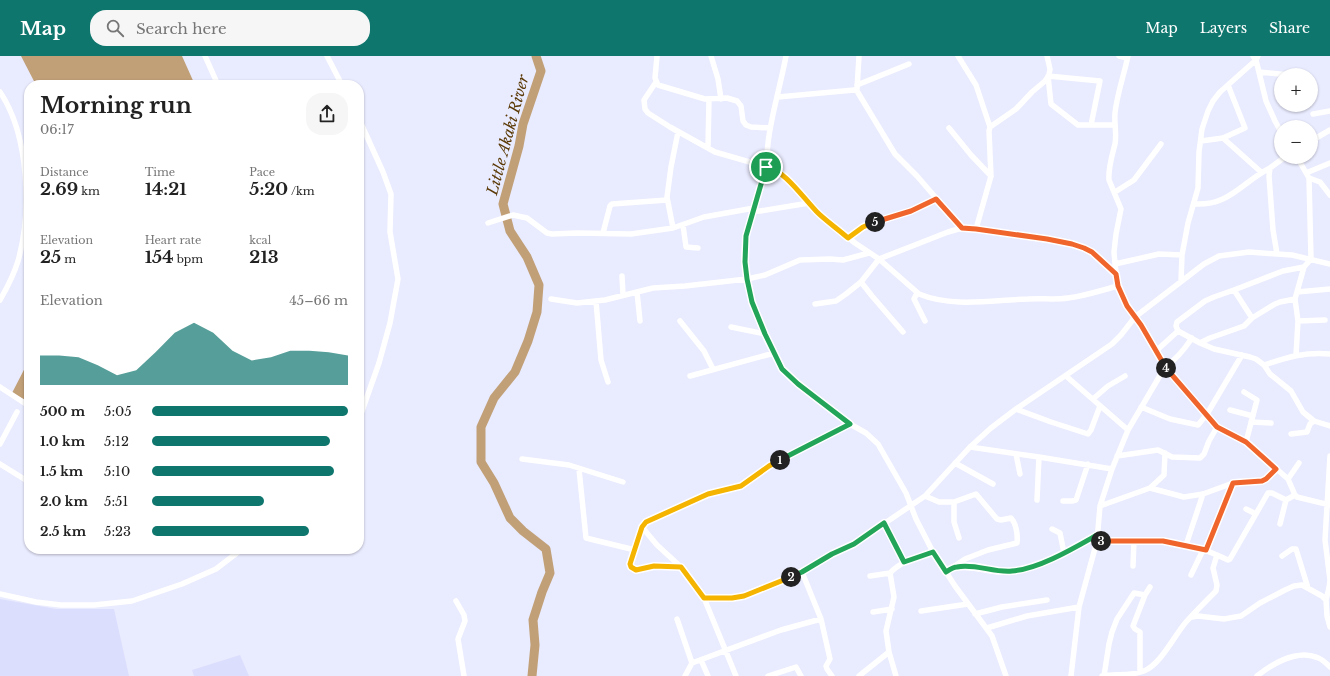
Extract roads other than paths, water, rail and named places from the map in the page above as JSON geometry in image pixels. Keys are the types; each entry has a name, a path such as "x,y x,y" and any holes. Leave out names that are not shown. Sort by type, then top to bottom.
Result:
{"street":[{"path":"206,56 216,80"},
{"path":"327,56 339,80"},
{"path":"657,56 656,82 644,100 645,109 648,113 678,132 715,152 774,169 795,187 818,213 848,238 879,259 917,293 926,297 946,301 985,302 1029,298 1068,298 1118,286"},
{"path":"711,56 722,99"},
{"path":"786,56 770,128 766,167 746,236 745,262 752,302 765,334 782,369 790,378 850,424 866,433 878,444 906,492 918,525 933,552 975,614 987,628 994,641 1006,676"},
{"path":"859,56 857,88 895,154 917,176 962,228"},
{"path":"958,56 976,85 990,127 991,176 976,229"},
{"path":"1047,56 1050,69 1048,76 1051,104 1078,125 1114,125"},
{"path":"1119,56 1128,57 1116,107 1114,125 1115,143 1109,170 1109,177 1121,209 1114,252 1118,286 1127,306 1141,325 1165,367 1217,427 1246,442 1288,479 1297,497 1329,505"},
{"path":"1256,57 1268,106 1275,120"},
{"path":"1181,281 1182,256 1188,223 1198,188 1202,128 1212,101 1256,57"},
{"path":"778,97 854,90 909,64"},
{"path":"1259,72 1274,74"},
{"path":"990,127 1016,109 1048,76"},
{"path":"1048,76 1100,81 1091,125"},
{"path":"656,82 662,86 708,99 727,98 736,101 739,103 742,110 743,121 746,125 752,127 770,128"},
{"path":"1201,141 1223,138 1245,128 1228,85"},
{"path":"0,92 14,119 24,169"},
{"path":"708,99 708,148"},
{"path":"1313,114 1330,111"},
{"path":"949,128 971,156 991,176"},
{"path":"364,130 391,194 390,232 398,279 390,322 379,363 364,405"},
{"path":"1318,137 1330,130"},
{"path":"674,228 667,200 671,167 678,132"},
{"path":"1223,138 1261,172"},
{"path":"1114,192 1134,180 1161,144"},
{"path":"1306,173 1330,163"},
{"path":"1194,204 1209,204 1228,197 1261,172 1275,164"},
{"path":"1296,355 1298,321 1295,299 1304,267 1311,259 1309,178 1301,164"},
{"path":"1270,168 1270,195 1274,239 1277,254"},
{"path":"1309,178 1320,182 1330,195"},
{"path":"848,238 871,223 911,211 936,199"},
{"path":"603,233 610,206 612,204 667,200"},
{"path":"490,223 513,216 527,218 548,233 552,234 631,234 674,228 704,217 809,204"},
{"path":"683,225 686,247 698,248"},
{"path":"0,300 18,261 24,228"},
{"path":"815,304 836,301 846,294 861,282 879,259 962,228 1072,244 1092,252 1116,274"},
{"path":"704,598 732,598 744,596 802,572 832,554 854,544 925,496 970,447 991,428 1016,409 1112,344 1135,317 1204,264 1219,256 1249,252 1292,255 1330,264"},
{"path":"551,299 578,303 596,301 653,288 747,279 765,275 800,260 843,260 869,253"},
{"path":"1115,264 1159,254 1182,256"},
{"path":"1304,267 1282,271 1205,301 1180,319 1176,326 1178,330 1200,343 1214,349 1242,356 1250,356 1256,359 1264,365 1270,374 1294,396 1303,412 1314,421 1330,426"},
{"path":"622,276 623,295"},
{"path":"861,282 903,332"},
{"path":"1297,292 1330,289"},
{"path":"1234,290 1252,318"},
{"path":"637,292 640,321"},
{"path":"917,293 914,299 925,321"},
{"path":"1200,343 1244,326 1252,318 1280,302 1295,299"},
{"path":"596,301 601,360 608,382"},
{"path":"1298,321 1325,320"},
{"path":"680,321 704,351 713,369"},
{"path":"730,327 765,334"},
{"path":"1156,351 1178,330"},
{"path":"1071,676 1079,607 1097,538 1100,506 1112,469 1128,430 1165,367 1184,351 1192,338"},
{"path":"690,376 774,353"},
{"path":"1264,365 1296,355 1316,353 1330,354"},
{"path":"1141,407 1170,419 1196,426 1200,424 1242,356"},
{"path":"1066,376 1128,430"},
{"path":"1094,400 1108,386 1125,376"},
{"path":"0,387 24,403"},
{"path":"1244,392 1257,400 1246,442"},
{"path":"1016,409 1088,434 1100,406"},
{"path":"1230,410 1253,416"},
{"path":"0,444 17,412"},
{"path":"1292,434 1307,432 1310,424 1314,421"},
{"path":"1252,422 1271,423"},
{"path":"681,567 661,566 636,570 633,569 630,564 642,527 650,519 708,494 741,486 769,466 850,424"},
{"path":"1117,456 1158,450 1172,457 1200,458 1202,457 1209,440 1217,427"},
{"path":"970,447 1039,456 1112,469"},
{"path":"1100,506 1150,488 1163,477 1165,453"},
{"path":"1016,454 1020,474"},
{"path":"1037,500 1039,456"},
{"path":"1330,456 1329,505 1325,540 1330,580 1326,600 1327,616 1330,627"},
{"path":"522,459 569,465 623,482"},
{"path":"955,463 993,484"},
{"path":"1288,479 1299,463"},
{"path":"0,464 24,479"},
{"path":"1064,501 1076,500 1088,464"},
{"path":"579,469 586,538 635,550"},
{"path":"1150,488 1184,497 1203,494 1233,483 1262,481 1276,469"},
{"path":"1191,576 1233,483"},
{"path":"956,567 974,567 998,572 1013,571 1032,567 1097,538 1163,541 1204,550 1230,560 1268,493 1272,493 1286,500"},
{"path":"925,496 939,502 954,502 976,494 997,518 1001,520 1012,519 1017,533 1017,543 988,550 961,562 956,567 946,572"},
{"path":"1186,545 1203,494"},
{"path":"1280,524 1286,500 1295,495"},
{"path":"954,502 954,522 959,538"},
{"path":"1246,509 1256,514"},
{"path":"884,523 904,562"},
{"path":"642,527 657,545 681,567 704,598 727,650 736,676"},
{"path":"1052,529 1060,533 1064,553"},
{"path":"1133,566 1134,540"},
{"path":"1282,556 1292,549 1296,549 1308,588"},
{"path":"870,576 890,573 893,569 904,562 933,552"},
{"path":"0,594 36,602 61,605 94,605 132,601 182,584 216,569 236,554"},
{"path":"1145,595 1134,593 1117,619 1109,644 1103,676 1144,673 1160,658 1187,622 1216,591 1217,587 1213,571 1217,555"},
{"path":"802,572 821,619 830,659 826,666 832,676"},
{"path":"890,573 894,597 886,631 889,652 896,676"},
{"path":"1192,617 1198,616 1224,619 1236,618 1248,612 1260,603 1294,586 1302,585 1322,596 1326,600"},
{"path":"1144,673 1140,632 1133,626 1145,595 1150,587"},
{"path":"975,614 1002,607 1047,600"},
{"path":"456,601 464,615 465,621 458,639 464,676"},
{"path":"921,612 968,604"},
{"path":"987,628 1027,616 1079,607"},
{"path":"873,612 892,609"},
{"path":"677,619 692,663"},
{"path":"685,676 692,663 781,630 821,619"},
{"path":"859,676 889,652"},
{"path":"1257,676 1281,661 1301,655 1310,655 1320,658 1330,667"},
{"path":"701,660 708,676"},
{"path":"768,676 796,667 801,676"}],"waterway":[{"name":"Little Akaki River","path":"532,676 535,645 533,620 550,573 546,549 523,531 510,518 494,483 481,462 481,427 494,398 515,372 528,341 537,312 539,285 527,257 510,231 503,204 519,146 523,124 541,71 536,56"}]}
